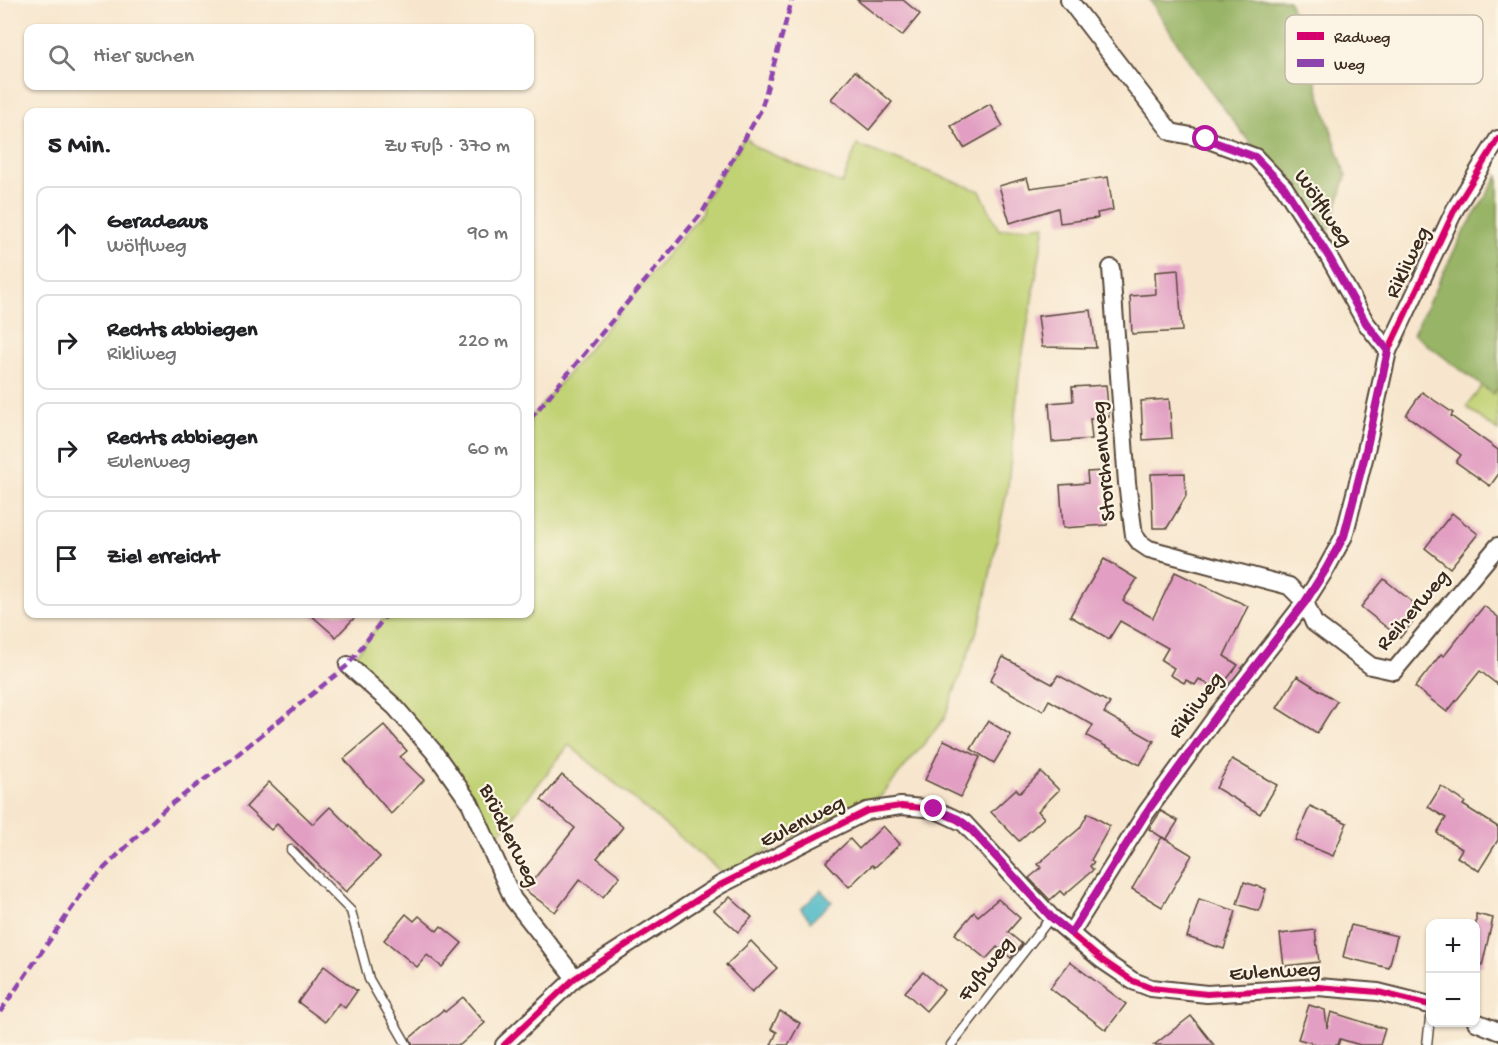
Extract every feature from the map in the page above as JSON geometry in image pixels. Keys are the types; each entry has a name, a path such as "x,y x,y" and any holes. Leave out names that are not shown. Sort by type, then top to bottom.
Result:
{"street":[{"name":"Wölflweg","path":"1069,0 1171,132 1206,139 1255,157 1284,187 1329,257 1366,323 1388,351"},
{"name":"Rikliweg","path":"1071,933 1146,813 1305,602 1344,536 1388,351 1455,209 1498,139"},
{"name":"Storchenweg","path":"1111,268 1127,483 1134,535 1149,549 1289,586 1305,602"},
{"name":"Reiherweg","path":"1305,602 1314,623 1371,666 1394,671 1498,546"},
{"name":"Brücklerweg","path":"348,665 395,707 434,752 470,803 513,899 575,978"},
{"name":"Eulenweg","path":"504,1045 575,978 720,885 867,811 901,806 934,809 964,823 1051,917 1102,960 1133,981 1151,988 1207,994 1318,987 1378,992 1426,1004"},
{"path":"1480,1024 1498,1031"}],"lane":[{"path":"291,850 351,911 369,979 407,1045"},
{"name":"Fußweg","path":"951,1045 1051,917"},
{"path":"1427,1045 1430,1027"}],"green space":[{"path":"1150,0 1289,0 1294,15 1285,15 1285,84 1316,84 1346,176 1328,235 1266,164 1197,73"},
{"path":"745,137 757,148 842,184 857,145 980,191 999,230 1045,225 1019,375 1008,486 981,619 944,719 881,796 803,831 725,875 569,745 493,842 463,787 348,665 384,618 534,618 534,414 702,213 702,203"},
{"path":"1498,176 1498,387 1493,394 1413,334 1461,237"},
{"path":"1482,386 1493,394 1498,387 1498,431 1466,407"}],"water":[{"path":"821,890 832,902 811,921 801,909"}],"building":[{"path":"857,0 903,0 920,14 902,36"},
{"path":"855,71 892,102 869,130 831,99"},
{"path":"990,104 1003,126 964,148 951,126"},
{"path":"1108,177 1113,210 1097,213 1098,218 1060,223 1058,208 1010,223 999,186 1027,178 1030,188"},
{"path":"1178,270 1182,331 1132,334 1130,296 1156,294 1155,272"},
{"path":"1091,310 1096,348 1042,347 1038,316"},
{"path":"1106,385 1109,417 1090,419 1092,439 1052,442 1049,403 1073,401 1072,387"},
{"path":"1422,392 1453,413 1451,416 1498,450 1498,475 1490,486 1456,462 1461,455 1406,415"},
{"path":"1169,399 1172,438 1143,440 1141,401"},
{"path":"1103,471 1107,525 1063,528 1060,485 1088,483 1087,472"},
{"path":"1185,473 1186,496 1167,528 1153,528 1151,474"},
{"path":"1452,513 1478,534 1450,568 1425,548"},
{"path":"1104,559 1137,579 1123,601 1153,618 1175,572 1248,606 1224,656 1238,665 1220,688 1199,679 1195,685 1186,680 1184,683 1170,675 1174,668 1161,660 1168,648 1120,621 1109,639 1070,616"},
{"path":"1384,579 1422,610 1400,638 1361,607"},
{"path":"1484,606 1498,617 1498,685 1480,671 1447,712 1415,687 1441,654 1444,656"},
{"path":"315,618 354,618 336,637"},
{"path":"1003,657 1052,684 1058,675 1110,703 1104,713 1154,741 1140,765 1087,736 1093,725 1049,700 1043,711 990,681"},
{"path":"1297,676 1337,701 1317,733 1277,708"},
{"path":"988,721 1011,735 994,763 971,749"},
{"path":"384,725 407,751 400,757 424,780 391,814 344,759"},
{"path":"944,740 980,757 961,797 925,780"},
{"path":"1232,759 1277,785 1260,814 1216,788"},
{"path":"1041,772 1059,790 1038,811 1044,818 1019,841 991,812 1016,789 1020,793"},
{"path":"562,775 623,827 597,858 620,876 603,897 580,879 555,912 525,890 575,828 541,800"},
{"path":"269,782 313,824 330,807 380,857 346,892 277,824 271,830 246,807"},
{"path":"1441,786 1465,802 1463,805 1498,827 1498,840 1479,871 1457,857 1462,849 1437,833 1446,818 1428,807"},
{"path":"1310,806 1347,823 1333,856 1295,840"},
{"path":"1161,811 1178,821 1166,840 1149,829"},
{"path":"1088,813 1110,826 1091,860 1094,862 1090,866 1093,870 1064,895 1060,891 1050,900 1029,878 1041,868 1038,864 1080,828"},
{"path":"883,826 900,844 875,867 872,865 849,887 826,862 850,839 859,849"},
{"path":"1162,837 1192,855 1162,907 1132,889"},
{"path":"1244,882 1266,889 1259,911 1237,904"},
{"path":"730,897 752,917 738,932 714,910"},
{"path":"998,899 1020,918 1008,932 1022,944 1011,958 997,947 986,959 955,934 974,912 978,916"},
{"path":"1199,899 1236,911 1224,949 1187,937"},
{"path":"406,914 414,921 419,916 437,931 441,926 462,943 442,967 427,955 417,967 384,940"},
{"path":"1476,914 1493,918 1482,966 1480,966 1480,919 1476,919"},
{"path":"1351,925 1397,936 1389,968 1343,957"},
{"path":"1315,930 1319,962 1284,966 1280,934"},
{"path":"751,941 777,968 752,992 726,965"},
{"path":"1070,962 1126,1004 1106,1030 1050,988"},
{"path":"324,966 357,991 345,1008 339,1003 325,1022 298,1002"},
{"path":"923,972 944,990 926,1011 905,992"},
{"path":"463,997 485,1023 460,1045 413,1045 410,1038 443,1010 445,1012"},
{"path":"1309,1005 1325,1010 1327,1028 1331,1012 1385,1029 1380,1045 1360,1045 1340,1039 1338,1045 1319,1045 1298,1039"},
{"path":"780,1011 800,1023 788,1045 771,1045 777,1032 771,1029"},
{"path":"1191,1016 1214,1045 1154,1045"}],"marked path":[{"path":"534,414 702,213 761,110 792,0"},
{"path":"0,1012 90,882 165,809 233,758 348,665 384,618"}],"cycle path":[{"path":"1071,933 1146,813 1218,714 1305,602 1344,536 1388,351 1455,209 1498,139"},
{"path":"504,1045 575,978 720,885 867,811 901,806 934,809 964,823 1051,917 1102,960 1133,981 1151,988 1207,994 1318,987 1378,992 1426,1004"}],"route":[{"path":"934,809 958,819 972,830 1051,917 1071,933 1146,813 1218,714 1305,602 1344,536 1388,351 1366,323 1329,257 1284,187 1255,157 1206,139"}]}
